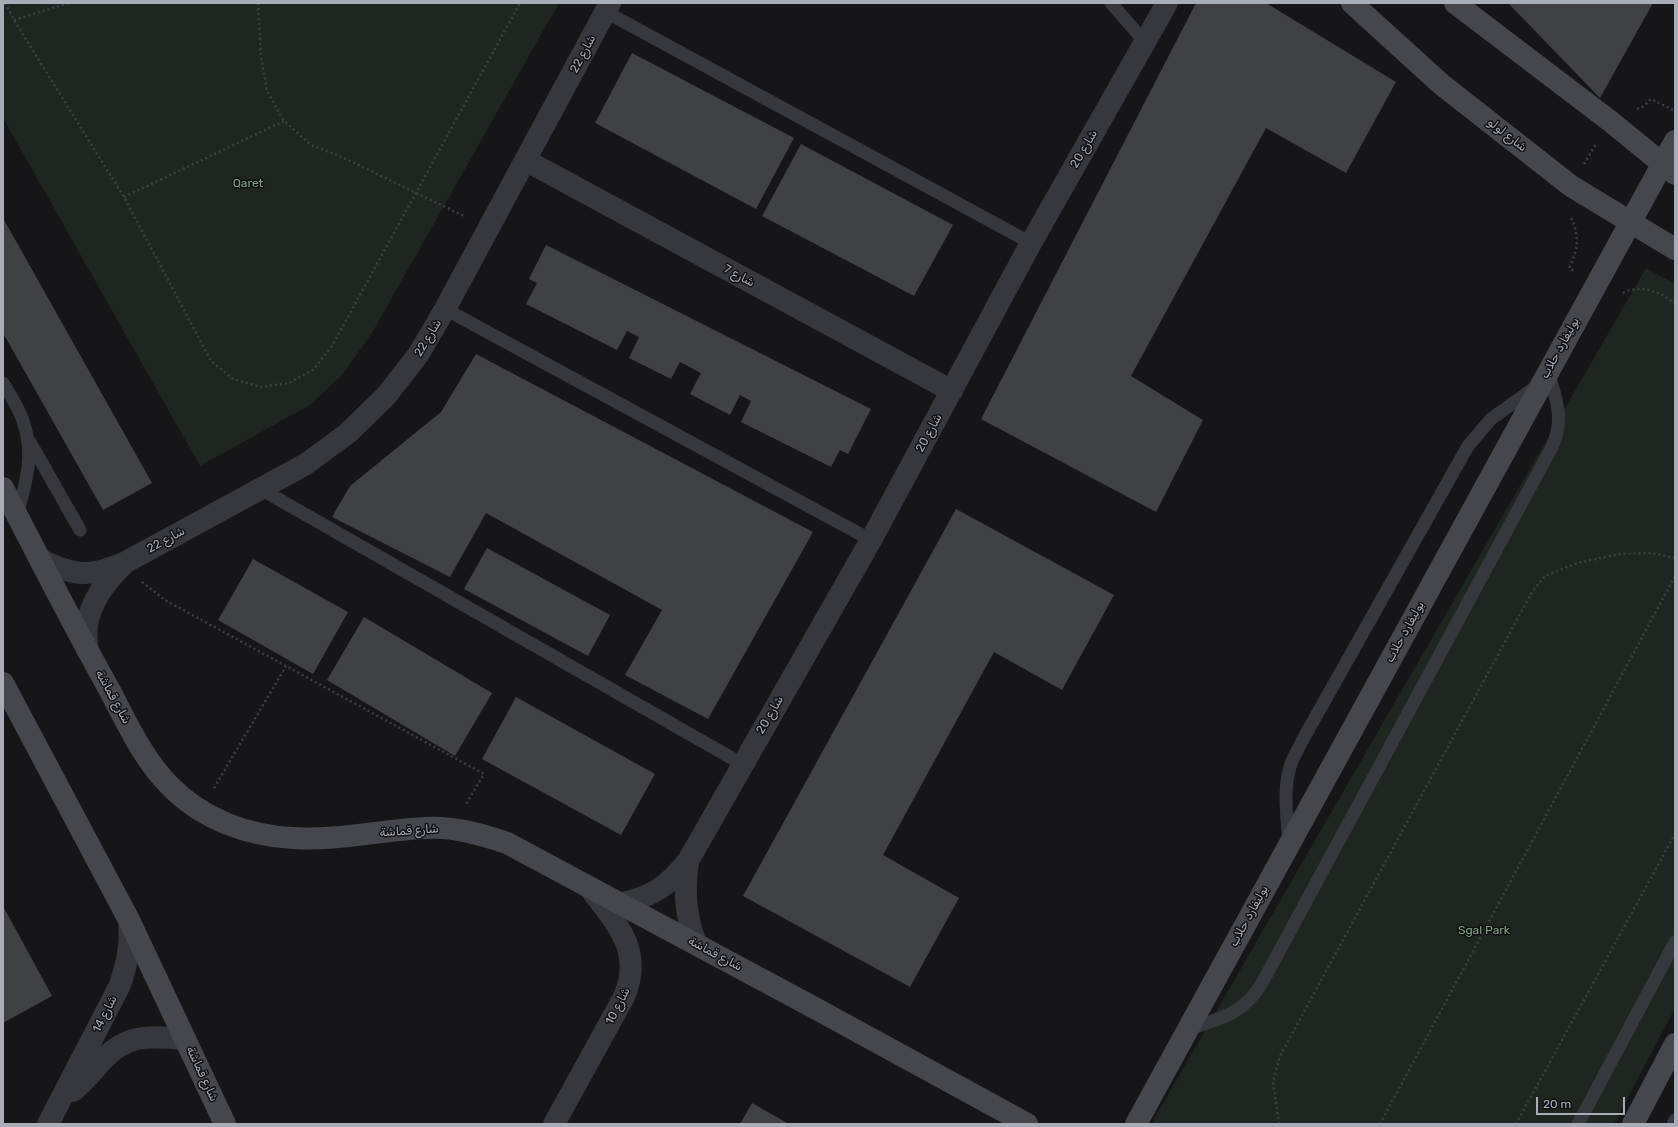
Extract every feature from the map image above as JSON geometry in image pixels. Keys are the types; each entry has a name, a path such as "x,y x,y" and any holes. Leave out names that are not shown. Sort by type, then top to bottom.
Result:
{"street":[{"name":"شارع 20","path":"620,904 640,899 659,890 675,877 688,861 871,540 1031,243 1167,3"},
{"name":"شارع لولو","path":"1352,3 1441,84 1571,186 1675,249"},
{"path":"1454,3 1610,120 1669,169"},
{"name":"شارع 22","path":"41,560 61,570 83,573 105,570 126,562 259,488 306,464 348,432 386,396 414,361 445,309 608,8"},
{"name":"بوليفارد حلاب","path":"1136,1124 1630,222 1669,169 1675,141"},
{"name":"شارع 7","path":"527,160 952,390"},
{"name":"شارع قماشة","path":"3,488 87,650 145,757 170,787 201,811 235,827 271,837 309,839 426,828 452,829 480,834 507,843 1027,1124"},
{"name":"شارع 22","path":"87,650 87,625 95,600 108,579 126,562"},
{"name":"شارع قماشة","path":"3,683 129,920 225,1124"},
{"name":"شارع 20","path":"688,861 685,882 685,903 688,924 696,944"},
{"name":"شارع 10","path":"554,1124 624,997 629,984 632,969 631,955 626,941 590,887"},
{"name":"شارع 14","path":"48,1124 120,985 127,964 131,942 129,920"},
{"name":"شارع 14","path":"60,1102 89,1076 112,1050 126,1041 148,1037 186,1039"},
{"path":"1633,1124 1675,1044"}],"lane":[{"path":"1111,3 1145,42"},
{"path":"608,8 1031,243"},
{"path":"445,309 871,540"},
{"path":"1187,1030 1233,1013 1245,1005 1255,995 1262,983 1554,442 1559,426 1560,415 1545,377 1491,419 1468,446 1302,741 1292,762 1286,785 1289,843"},
{"path":"3,383 23,420 28,439 30,459 27,478 17,515"},
{"path":"28,439 80,530"},
{"path":"259,488 742,764"},
{"path":"1578,1124 1675,942"},
{"path":"1673,1124 1675,1120"}],"path":[{"path":"6,3 14,20 124,197 211,361 233,379 261,387 289,383 314,369 332,346 417,194 520,3"},
{"path":"14,20 69,3"},
{"path":"258,3 261,56 267,90 284,121 311,144 344,158 488,228"},
{"path":"1651,100 1675,111"},
{"path":"124,197 284,121"},
{"path":"1279,1124 1273,1082 1280,1056 1532,592 1545,576 1577,563 1620,554 1652,553 1675,558"},
{"path":"126,562 144,585 165,600 484,774 452,829"},
{"path":"1380,1124 1675,576"},
{"path":"201,811 286,666"},
{"path":"1516,1124 1675,834"}],"green space":[{"name":"Qaret","path":"3,3 559,3 372,333 342,375 310,405 200,466 3,118"},
{"name":"Sgal Park","path":"1646,268 1675,284 1675,1008 1614,1124 1151,1124"}],"building":[{"path":"1196,3 1266,3 1396,82 1346,173 1266,128 1131,376 1203,420 1156,512 981,419"},
{"path":"1508,3 1653,3 1600,98"},
{"path":"632,53 794,138 756,209 595,123"},
{"path":"801,144 953,225 914,296 762,216"},
{"path":"3,218 152,483 103,510 3,333"},
{"path":"546,245 871,409 848,454 840,450 831,467 741,422 751,401 740,395 730,415 690,394 701,373 680,362 671,379 629,358 639,337 627,331 617,350 526,304 537,283 529,279"},
{"path":"476,354 813,532 708,719 625,675 662,610 486,513 450,577 332,517 350,486 441,412"},
{"path":"956,509 1114,595 1062,690 994,652 883,855 959,898 910,987 743,896"},
{"path":"487,548 610,615 588,656 464,589"},
{"path":"253,559 348,612 313,674 218,620"},
{"path":"364,617 492,693 455,756 327,680"},
{"path":"516,697 655,774 621,835 482,759"},
{"path":"3,906 52,996 3,1023"},
{"path":"752,1103 789,1124 740,1124"}]}
